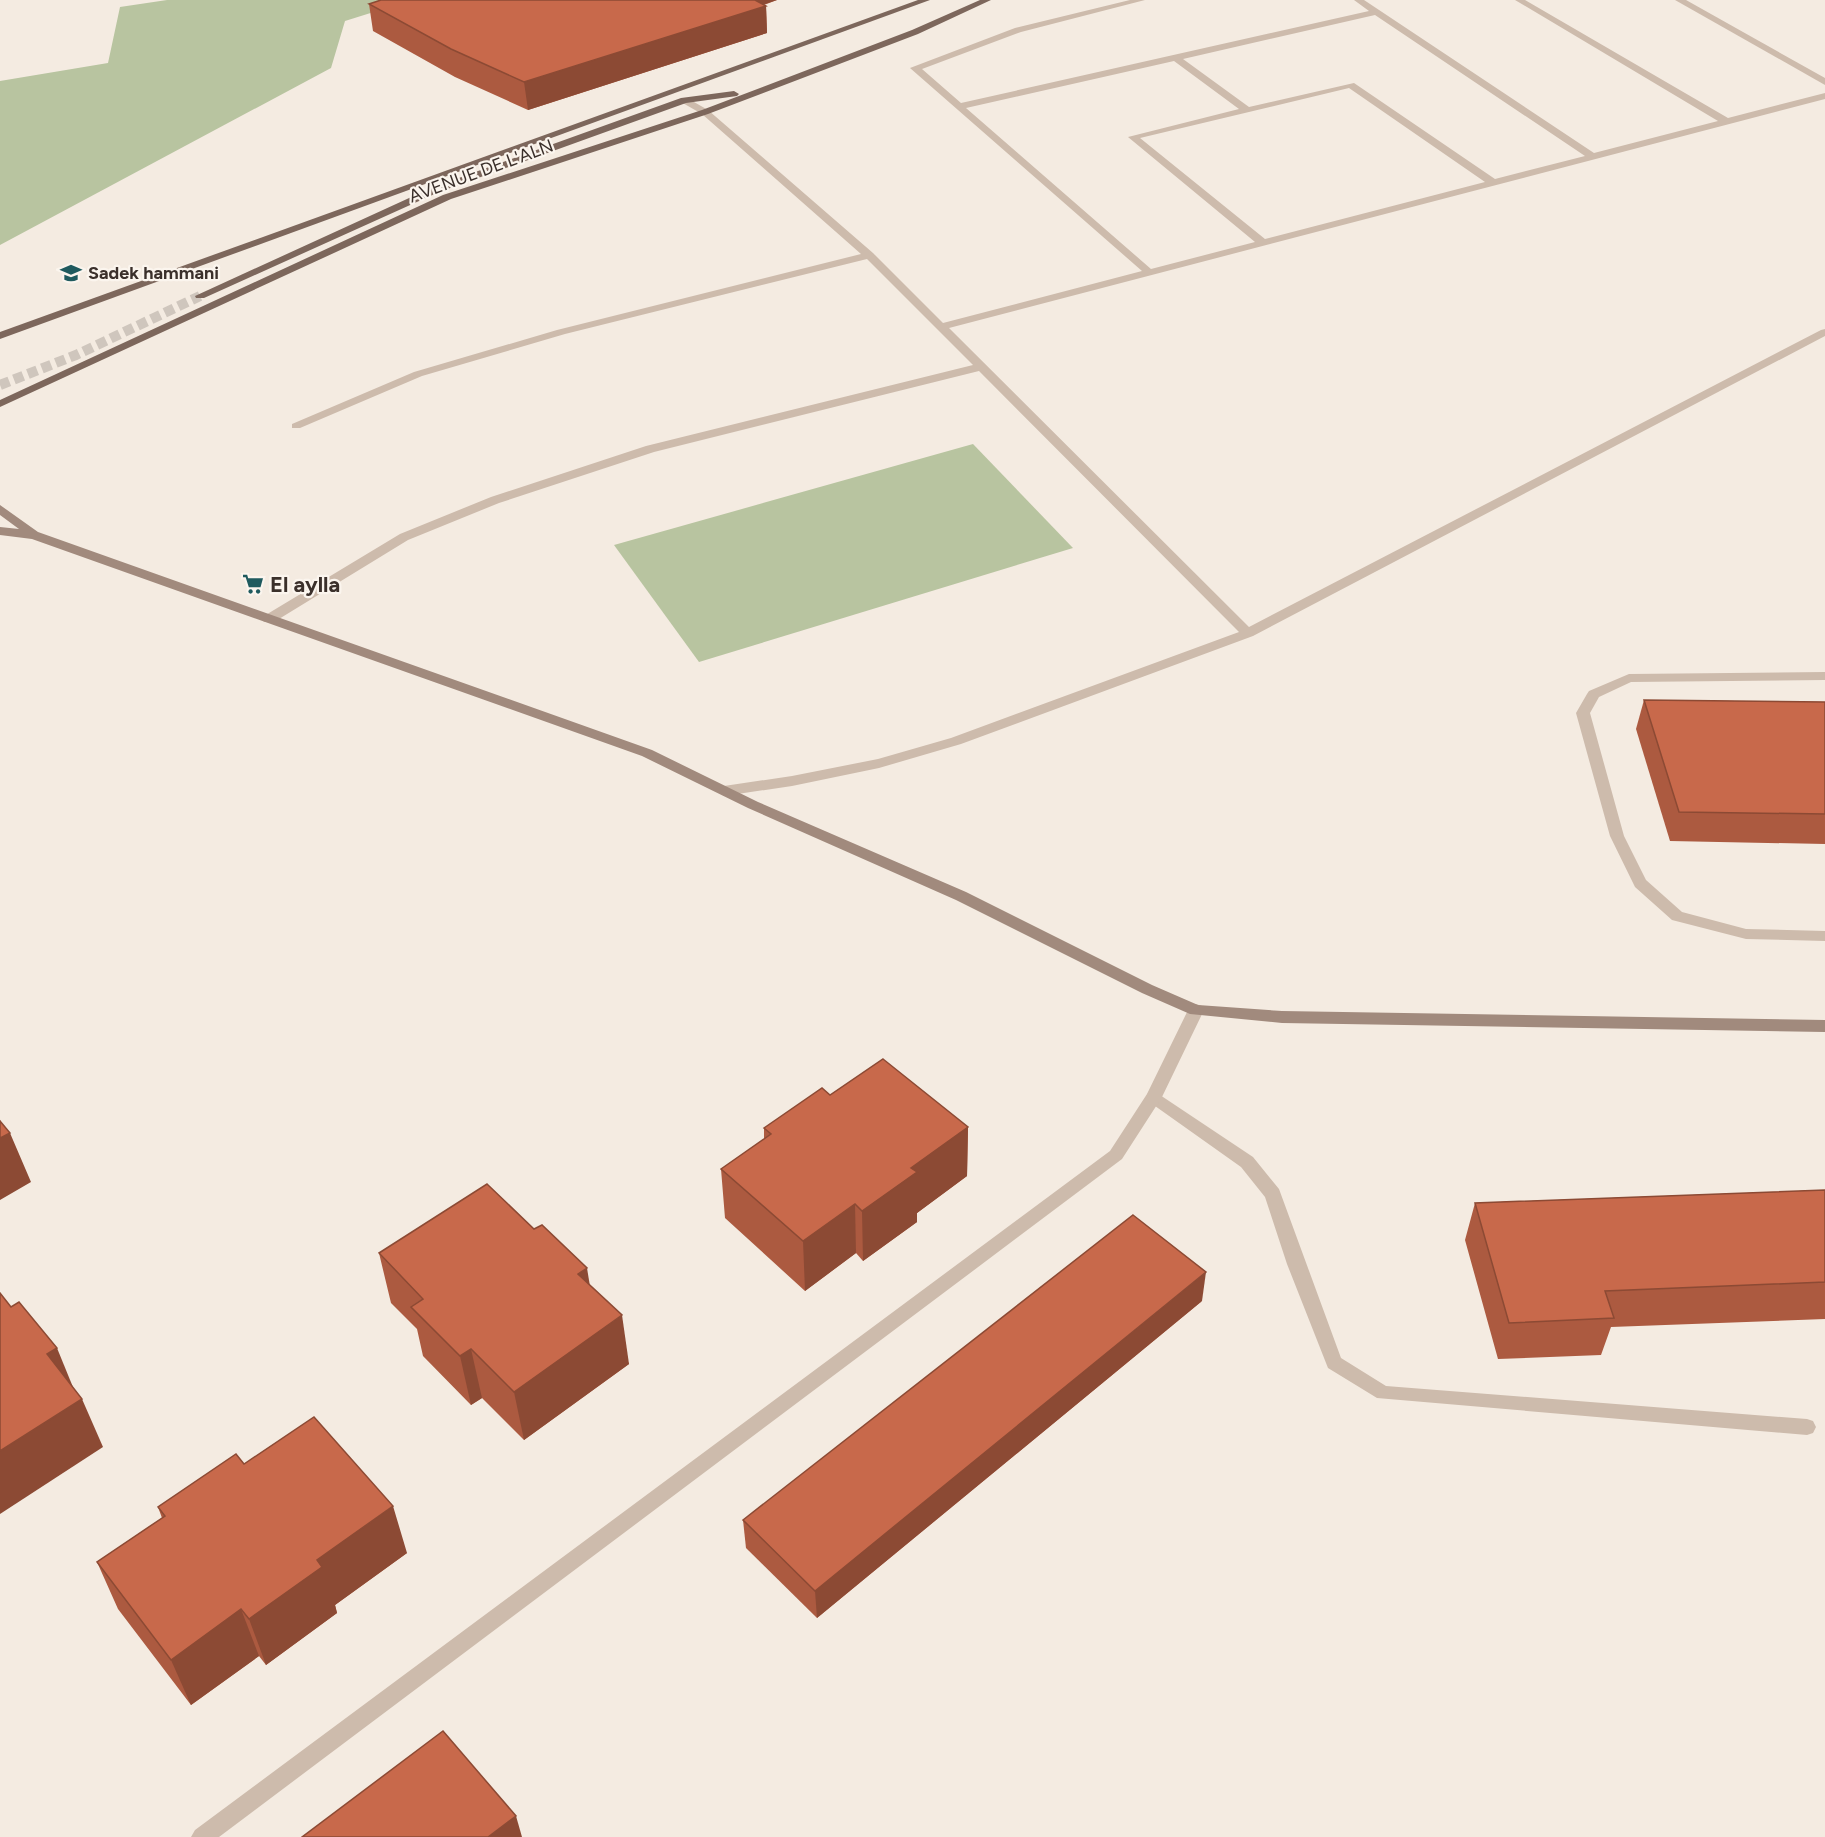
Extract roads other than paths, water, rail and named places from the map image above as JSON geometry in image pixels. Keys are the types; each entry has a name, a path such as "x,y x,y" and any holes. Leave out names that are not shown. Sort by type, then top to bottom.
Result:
{"main road":[{"path":"0,336 926,0"},
{"name":"AVENUE DE L'ALN","path":"0,404 447,197 705,112 915,32 987,0"},
{"path":"684,100 717,76"},
{"path":"200,296 435,190 684,100 752,93"},
{"path":"0,509 34,535"},
{"path":"0,531 34,535 647,753 724,791 961,896 1196,1011 1282,1017 1825,1026"}],"street":[{"path":"1141,0 1018,30 915,68 1149,272"},
{"path":"1359,0 1592,156"},
{"path":"1519,0 1725,122"},
{"path":"1679,0 1825,82"},
{"path":"960,106 1377,12"},
{"path":"1175,57 1247,110"},
{"path":"1262,242 1133,137 1351,85 1492,182"},
{"path":"940,327 1825,96"},
{"path":"684,100 705,112 869,255 1248,633"},
{"path":"296,426 418,374 561,332 869,255"},
{"path":"724,791 792,781 879,763 945,744 1248,633 1825,332"},
{"path":"269,619 404,537 495,500 650,449 981,367"},
{"path":"1825,676 1629,678 1594,694 1583,713 1617,836 1640,883 1677,916 1746,934 1825,936"},
{"path":"202,1837 1116,1155 1154,1097 1196,1011"},
{"path":"1154,1097 1247,1162 1273,1194 1296,1264 1334,1363 1383,1393 1807,1427"}],"tunnel":[{"path":"0,385 76,355 200,296"}],"place":[{"name":"Sadek hammani","path":"71,273"},
{"name":"El aylla","path":"253,584"}]}
